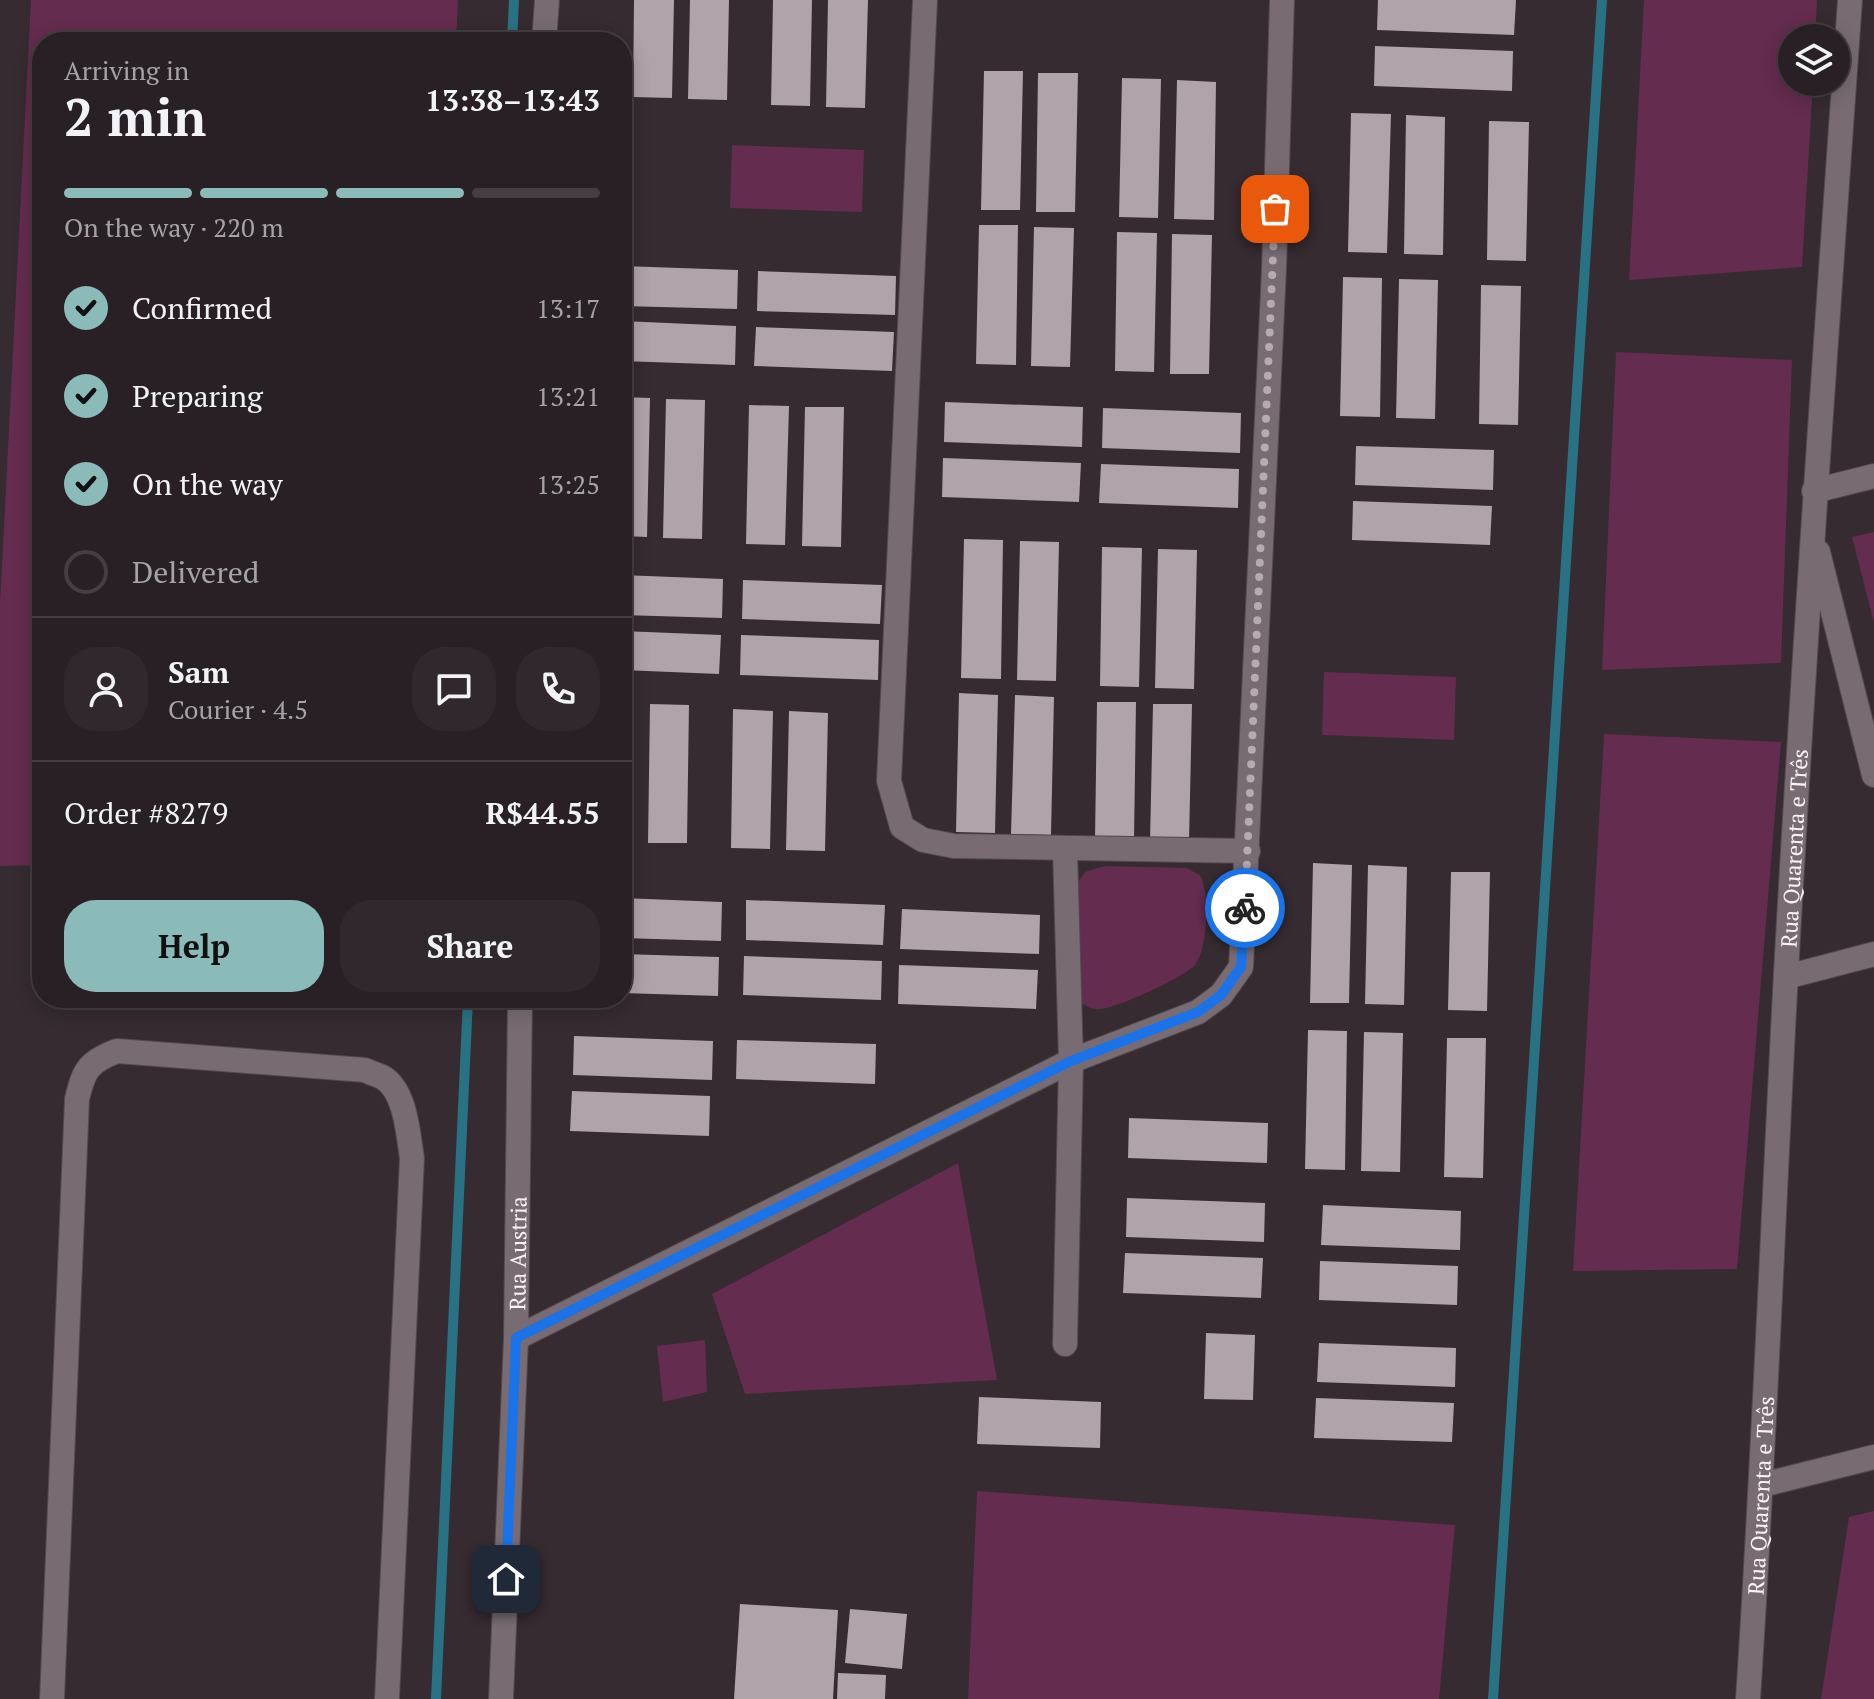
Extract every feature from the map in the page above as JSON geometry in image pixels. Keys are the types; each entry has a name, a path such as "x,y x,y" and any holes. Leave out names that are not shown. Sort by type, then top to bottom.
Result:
{"street":[{"path":"925,0 889,781 902,827 923,840 954,846 1248,851"},
{"path":"516,1338 1071,1061 1198,1012 1221,995 1241,967 1274,269 1282,0"},
{"name":"Rua Quarenta e Três","path":"1748,1699 1814,491 1850,0"},
{"path":"1814,491 1874,476"},
{"path":"1812,529 1874,775"},
{"path":"1065,850 1071,1061 1065,1344"},
{"path":"1786,977 1874,954"},
{"name":"Rua Austria","path":"501,1699 516,1338 520,1008"},
{"path":"52,1699 77,1099 83,1074 98,1058 117,1051 365,1070 385,1078 395,1091 412,1158 387,1699"},
{"path":"1762,1485 1874,1457"}],"shaded area":[{"path":"31,0 458,0 456,32 32,32 32,865 0,866 0,604"},
{"path":"1644,0 1817,0 1816,24 1778,24 1778,96 1812,96 1802,267 1629,280"},
{"path":"732,145 864,150 862,212 730,208"},
{"path":"1616,352 1792,360 1781,663 1602,670"},
{"path":"1874,532 1874,623 1852,537"},
{"path":"1324,672 1456,677 1454,740 1322,735"},
{"path":"1604,734 1781,742 1737,1269 1573,1271"},
{"path":"1104,866 1186,868 1200,875 1205,894 1206,920 1203,947 1195,965 1189,970 1135,998 1098,1009 1078,1000 1074,888 1085,872"},
{"path":"958,1163 997,1380 745,1394 712,1294"},
{"path":"705,1340 707,1392 663,1402 657,1346"},
{"path":"977,1491 1455,1525 1439,1699 968,1699"},
{"path":"1874,1511 1874,1699 1821,1699 1849,1517"}],"building":[{"path":"634,0 674,0 672,98 633,97"},
{"path":"690,0 729,0 727,100 688,99"},
{"path":"773,0 812,0 810,106 771,105"},
{"path":"828,0 868,0 865,108 826,107"},
{"path":"1378,0 1516,0 1514,35 1377,30"},
{"path":"1375,46 1513,51 1512,91 1374,86"},
{"path":"984,71 1023,71 1020,210 981,210"},
{"path":"1038,73 1078,73 1075,212 1036,212"},
{"path":"1122,78 1161,79 1158,218 1119,217"},
{"path":"1177,80 1216,82 1214,220 1174,219"},
{"path":"1351,113 1391,114 1387,253 1348,252"},
{"path":"1406,115 1445,117 1443,255 1404,254"},
{"path":"1489,121 1529,122 1526,261 1487,260"},
{"path":"979,225 1018,225 1016,365 976,364"},
{"path":"1034,227 1074,228 1070,367 1031,366"},
{"path":"1117,232 1157,233 1154,372 1115,371"},
{"path":"1172,234 1212,235 1209,374 1170,374"},
{"path":"632,266 738,270 737,309 632,306"},
{"path":"758,271 896,276 895,315 757,311"},
{"path":"1343,277 1382,278 1380,417 1340,416"},
{"path":"1399,279 1438,280 1435,419 1396,418"},
{"path":"1481,285 1521,286 1518,425 1479,424"},
{"path":"632,321 736,326 735,365 632,361"},
{"path":"756,327 894,332 892,371 754,366"},
{"path":"632,397 650,398 647,537 632,536"},
{"path":"666,399 705,400 702,539 663,538"},
{"path":"945,402 1083,407 1082,447 944,442"},
{"path":"749,405 789,406 785,545 746,544"},
{"path":"805,407 844,407 841,547 802,546"},
{"path":"1103,408 1241,413 1240,453 1102,448"},
{"path":"1356,446 1494,450 1493,490 1355,485"},
{"path":"943,458 1081,463 1079,502 942,497"},
{"path":"1101,464 1239,469 1238,508 1099,503"},
{"path":"1353,501 1492,506 1490,545 1352,540"},
{"path":"964,539 1003,540 1001,679 961,678"},
{"path":"1020,541 1059,542 1056,681 1017,680"},
{"path":"1102,547 1142,548 1139,687 1100,686"},
{"path":"1158,549 1197,550 1194,689 1155,688"},
{"path":"632,575 723,579 722,618 632,615"},
{"path":"743,580 882,585 880,624 742,619"},
{"path":"632,631 721,635 719,674 632,670"},
{"path":"741,635 879,640 878,680 740,675"},
{"path":"959,693 998,695 995,833 956,832"},
{"path":"1015,695 1054,697 1051,835 1011,834"},
{"path":"632,702 634,702 632,795"},
{"path":"1097,702 1136,702 1134,841 1095,840"},
{"path":"650,704 689,705 687,843 648,843"},
{"path":"1153,704 1192,704 1189,843 1150,842"},
{"path":"733,709 773,711 770,849 731,848"},
{"path":"789,711 828,713 825,851 786,850"},
{"path":"1313,863 1352,865 1349,1003 1310,1003"},
{"path":"1368,865 1407,867 1404,1005 1365,1004"},
{"path":"1451,872 1490,872 1487,1011 1448,1010"},
{"path":"632,898 722,902 721,941 632,938"},
{"path":"746,900 885,905 883,945 746,940"},
{"path":"902,909 1040,915 1039,954 900,949"},
{"path":"632,954 719,957 718,996 632,993"},
{"path":"744,956 882,961 881,1000 743,995"},
{"path":"899,965 1038,970 1036,1009 898,1004"},
{"path":"1308,1030 1347,1031 1345,1170 1305,1169"},
{"path":"1364,1032 1403,1033 1400,1172 1361,1171"},
{"path":"574,1036 713,1041 712,1080 573,1075"},
{"path":"1447,1038 1486,1038 1483,1178 1444,1177"},
{"path":"737,1040 876,1044 875,1084 736,1079"},
{"path":"572,1091 710,1096 709,1136 570,1131"},
{"path":"1129,1118 1268,1123 1267,1163 1128,1158"},
{"path":"1127,1198 1265,1203 1264,1242 1126,1237"},
{"path":"1323,1205 1461,1211 1460,1250 1321,1245"},
{"path":"1125,1253 1263,1258 1261,1298 1123,1293"},
{"path":"1320,1261 1458,1266 1457,1305 1319,1300"},
{"path":"1206,1333 1255,1335 1253,1400 1204,1399"},
{"path":"1319,1343 1456,1348 1455,1387 1317,1382"},
{"path":"979,1397 1101,1402 1100,1448 977,1444"},
{"path":"1316,1398 1454,1403 1452,1442 1314,1438"},
{"path":"740,1604 838,1610 833,1699 734,1699"},
{"path":"850,1609 907,1614 902,1669 845,1663"},
{"path":"838,1673 886,1675 885,1699 837,1699"}],"waterway":[{"path":"512,32 514,0"},
{"path":"1493,1699 1602,0"},
{"path":"436,1699 468,1008"}],"way so far":[{"path":"1245,908 1275,209"}],"route":[{"path":"506,1579 516,1338 1071,1061 1198,1012 1221,995 1241,967 1245,908"}]}
